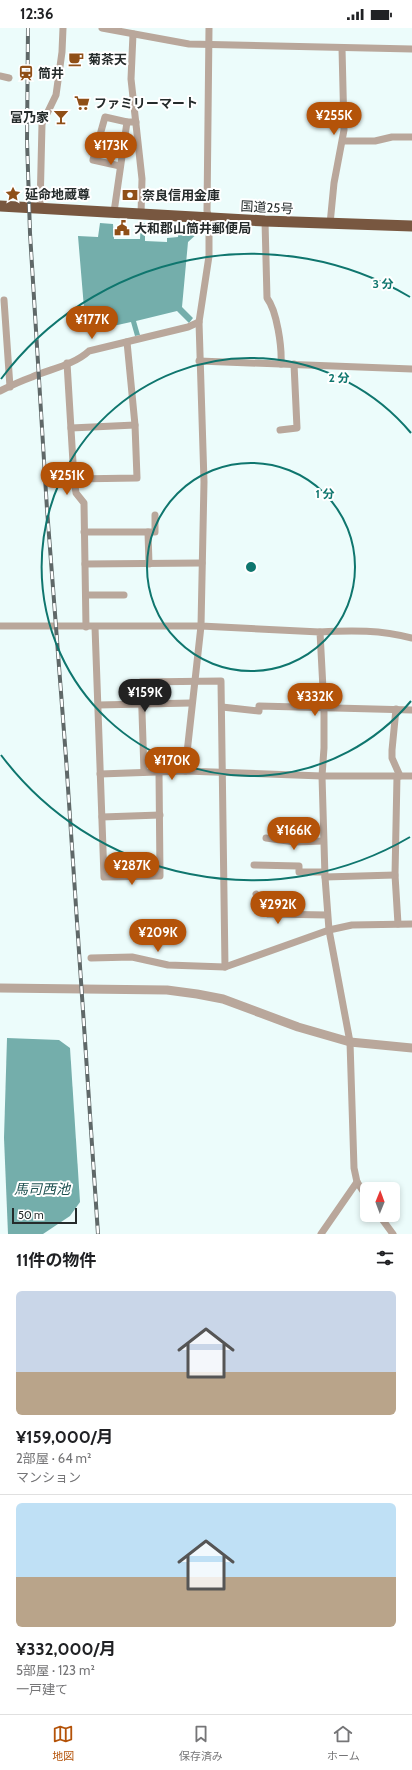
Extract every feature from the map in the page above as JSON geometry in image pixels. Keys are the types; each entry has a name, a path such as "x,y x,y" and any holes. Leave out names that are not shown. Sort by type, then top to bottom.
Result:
{"highway":[{"name":"国道25号","path":"0,206 265,221 412,226"}],"street":[{"path":"40,208 42,124 56,95 62,52 63,28"},
{"path":"102,28 135,32 189,44 412,49"},
{"path":"185,771 191,703 201,626 204,482 199,361 199,322 209,256 209,218 207,211 209,28"},
{"path":"135,32 131,79 142,178 141,214"},
{"path":"330,224 334,183 344,130 342,48"},
{"path":"0,76 9,78"},
{"path":"120,166 93,160 105,117 127,122 136,122"},
{"path":"114,212 127,122"},
{"path":"343,141 375,141 392,136 412,137"},
{"path":"265,221 267,298 271,303 276,325 282,354 281,364"},
{"path":"4,300 10,387"},
{"path":"0,391 85,355 89,351 188,327 199,322"},
{"path":"74,478 137,478 135,425 127,342"},
{"path":"199,361 412,369"},
{"path":"67,363 74,478 76,493 84,503 86,627"},
{"path":"280,430 297,428 294,364"},
{"path":"71,428 135,425"},
{"path":"84,532 155,532 154,515"},
{"path":"148,532 149,564"},
{"path":"85,564 202,564"},
{"path":"86,595 124,595"},
{"path":"0,626 201,626 320,632 364,630 394,633 412,638"},
{"path":"95,627 104,877 160,876 159,772"},
{"path":"320,632 324,708 322,841 329,930 350,1042 354,1168 357,1182 360,1186"},
{"path":"144,772 141,682 221,681 225,967"},
{"path":"98,706 191,703"},
{"path":"222,707 259,711 259,706 412,710"},
{"path":"396,709 392,758 398,776 395,875 398,924"},
{"path":"100,774 185,771 322,776 412,776"},
{"path":"102,817 160,815"},
{"path":"266,838 294,842 322,841"},
{"path":"254,865 299,866 299,872 325,874 395,875"},
{"path":"256,894 262,912 268,914 328,915"},
{"path":"91,958 132,957 168,966 225,967 329,930 359,924 412,924"},
{"path":"0,988 167,990 197,994 223,999 298,1027 350,1042 412,1048"},
{"path":"321,1234 357,1182"},
{"path":"384,1222 393,1234"}],"water":[{"path":"100,223 113,224 114,239 140,239 141,223 145,223 145,241 167,242 167,238 178,237 179,224 193,227 200,231 188,242 182,307 193,318 189,323 177,311 136,321 140,335 135,336 131,322 86,332 78,236 98,237"},
{"name":"馬司西池","path":"7,1038 59,1040 70,1048 80,1202 70,1216 43,1234 8,1234 4,1138"}],"railway":[{"path":"28,28 27,140 30,233 47,509 66,758 98,1234"}],"place":[{"name":"菊茶天","path":"76,59"},
{"name":"筒井","path":"26,73"},
{"name":"ファミリーマート","path":"82,103"},
{"name":"富乃家","path":"61,117"},
{"name":"延命地蔵尊","path":"13,194"},
{"name":"奈良信用金庫","path":"130,195"},
{"name":"大和郡山筒井郵便局","path":"122,228"}]}
